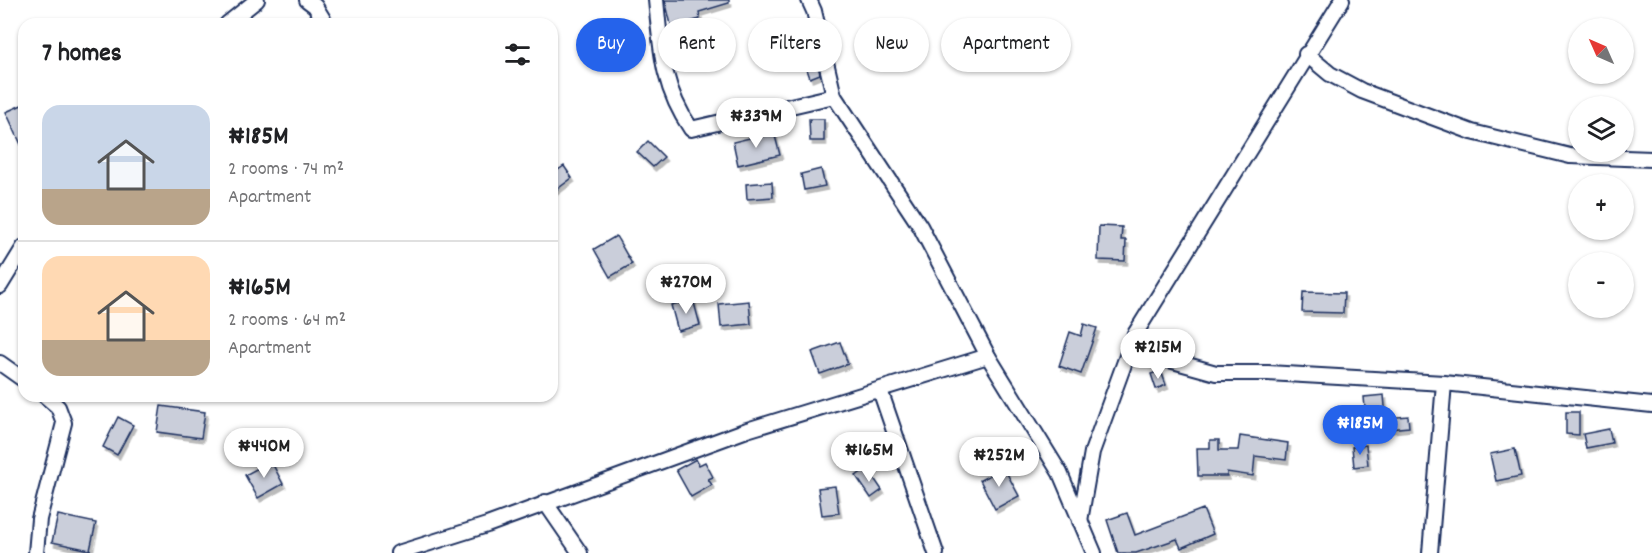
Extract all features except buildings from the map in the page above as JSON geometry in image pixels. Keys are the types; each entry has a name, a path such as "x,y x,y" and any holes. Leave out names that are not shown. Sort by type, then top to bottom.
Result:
{"street":[{"path":"234,18 257,0"},
{"path":"308,0 322,18"},
{"path":"656,0 664,74 676,108 692,129 834,96"},
{"path":"809,0 814,11 834,96 920,226 988,356 1060,472 1094,553"},
{"path":"1080,521 1092,452 1135,334 1306,54 1342,0"},
{"path":"1306,54 1330,74 1362,91 1473,132 1570,156 1652,159"},
{"path":"0,286 18,257"},
{"path":"1135,334 1150,351 1162,358 1181,366 1215,373 1268,373 1444,383 1652,405"},
{"path":"398,553 488,525 545,502 747,430 988,356"},
{"path":"0,363 18,376"},
{"path":"1430,553 1444,383"},
{"path":"880,390 936,553"},
{"path":"36,553 39,519 64,423 58,407 52,402"},
{"path":"545,502 580,553"}]}
